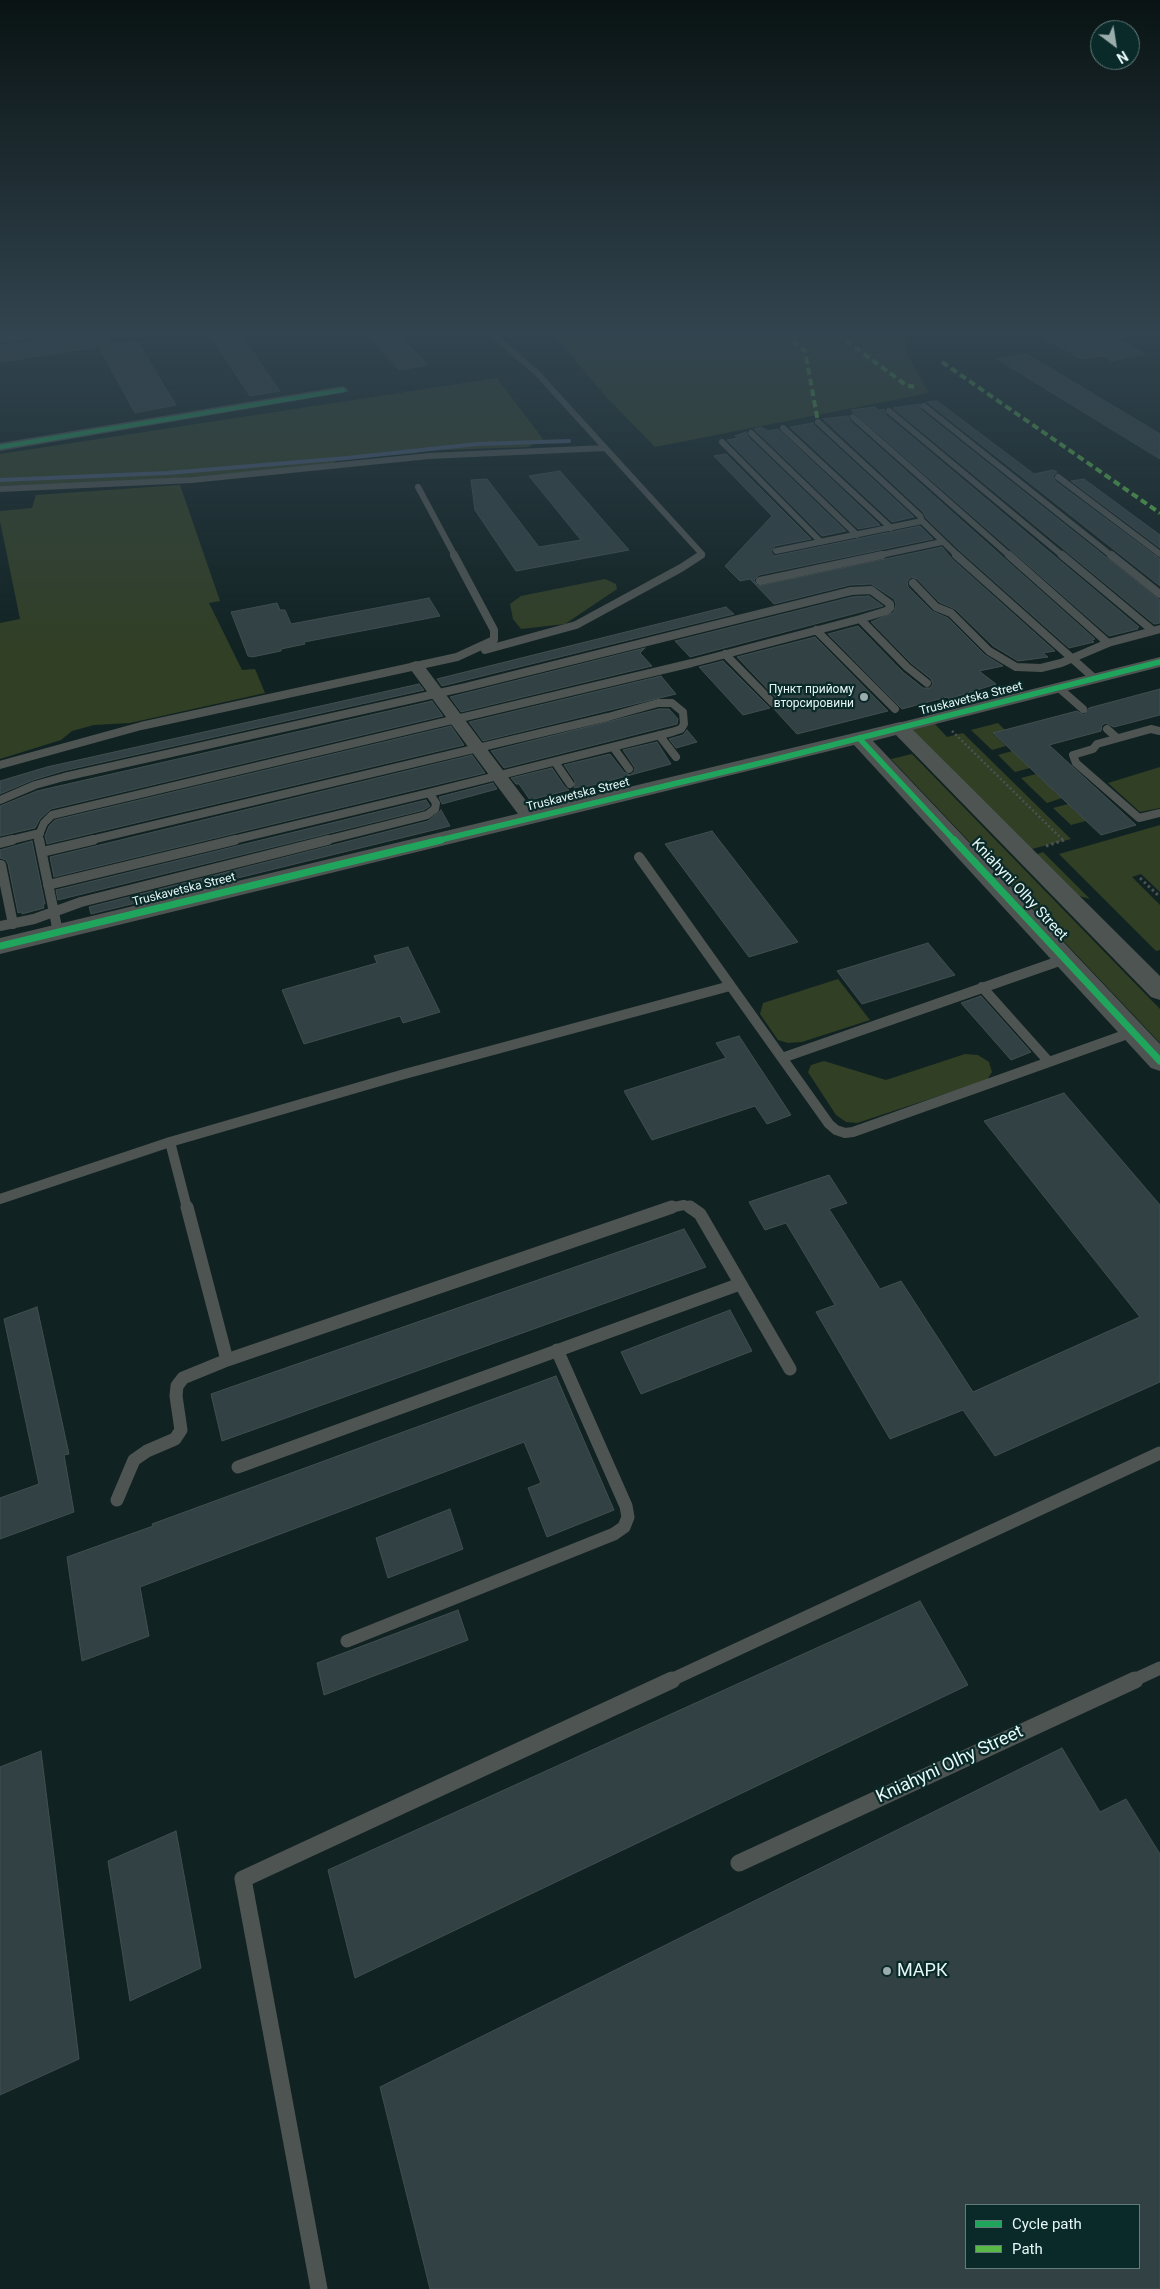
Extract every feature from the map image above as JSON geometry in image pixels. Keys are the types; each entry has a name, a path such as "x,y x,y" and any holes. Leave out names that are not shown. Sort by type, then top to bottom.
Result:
{"street":[{"path":"0,447 37,441"},
{"name":"Truskavetska Street","path":"0,946 56,922 530,818 859,738 898,718 939,718 1160,662"},
{"path":"416,666 530,818"},
{"name":"Kniahyni Olhy Street","path":"898,718 1160,991"},
{"name":"Kniahyni Olhy Street","path":"859,738 1160,1061"}],"lane":[{"path":"0,765 141,726 457,657 576,625 654,581 682,568 702,554 598,441"},
{"path":"759,441 857,535"},
{"path":"797,441 891,528"},
{"path":"838,441 920,516 922,521 942,542 1094,678"},
{"path":"880,441 1108,643"},
{"path":"926,441 1156,629"},
{"path":"968,441 1160,594"},
{"path":"722,442 821,542"},
{"path":"0,489 192,480 429,456 604,448"},
{"path":"1058,477 1160,554"},
{"path":"418,487 494,630 494,640 457,657"},
{"path":"776,551 922,521"},
{"path":"760,581 942,542"},
{"path":"913,583 936,607 952,612 989,651 1016,667 1041,668 1108,643 1156,629"},
{"path":"0,800 35,785 64,777 437,694 851,591 871,590 890,604 890,608 886,611 725,654 457,720 52,815 44,823 38,837 56,922"},
{"path":"860,618 907,667 928,682"},
{"path":"816,630 898,718"},
{"path":"725,654 773,703"},
{"path":"1059,688 1083,709"},
{"path":"42,852 608,717 658,702 672,703 682,712 684,724 682,729 659,736 48,885"},
{"path":"1107,729 1117,738"},
{"path":"1160,730 1151,729 1117,738 1097,744 1093,749 1073,755 1076,763 1139,818 1160,813"},
{"path":"659,736 676,756"},
{"path":"613,747 629,768"},
{"path":"555,762 570,784"},
{"path":"0,926 56,922 81,902 427,815 435,810 436,804 429,793"},
{"path":"0,843 40,833"},
{"path":"639,857 829,1124 836,1130 845,1133 854,1132 1133,1032"},
{"path":"1,865 13,924"},
{"path":"782,1058 1065,959"},
{"path":"0,1200 170,1142 401,1075 730,986"},
{"path":"982,987 1049,1062"},
{"path":"170,1142 227,1360"},
{"path":"117,1500 134,1460 147,1451 174,1439 181,1430 181,1419 176,1396 177,1386 183,1378 227,1360 675,1206 684,1205 693,1208 700,1214 790,1369"},
{"path":"238,1466 740,1284"},
{"path":"347,1641 614,1534 624,1527 628,1516 626,1506 557,1350"},
{"path":"319,2289 243,1879 1160,1453"},
{"name":"Kniahyni Olhy Street","path":"739,1863 1160,1668"}],"path":[{"path":"939,718 1065,841 1039,847"},
{"path":"1140,878 1160,897"}],"green space":[{"path":"86,441 540,441 528,447 447,450 429,448 417,453 335,460 335,464 134,482 0,486 0,454"},
{"path":"649,441 686,441 655,447"},
{"path":"180,485 220,601 209,603 242,670 255,669 265,693 130,723 94,725 72,731 61,740 0,759 0,623 20,619 0,521 0,511 32,508 36,495"},
{"path":"605,579 616,584 617,589 565,624 521,629 513,619 510,604 521,596"},
{"path":"998,723 1005,730 993,734 1006,746 992,750 971,730"},
{"path":"935,724 947,737 963,733 1071,839 1028,850 912,736 913,728"},
{"path":"1012,751 1030,768 1015,772 998,755"},
{"path":"912,754 1160,1009 1160,1043 891,759"},
{"path":"1160,767 1160,808 1140,812 1108,783"},
{"path":"1036,774 1062,798 1047,803 1021,778"},
{"path":"1068,804 1086,821 1071,825 1053,808"},
{"path":"1160,825 1160,892 1141,874 1132,877 1160,905 1160,950 1156,951 1059,854"},
{"path":"1043,852 1090,899 1068,893 1032,856"},
{"path":"838,979 870,1020 802,1042 788,1043 778,1040 760,1014 763,1003"},
{"path":"965,1054 978,1055 989,1062 992,1072 987,1080 857,1123 846,1122 836,1115 808,1072 811,1065 824,1061 886,1080"}],"building":[{"path":"728,441 752,441 846,531 822,536"},
{"path":"766,441 791,441 880,525 858,529"},
{"path":"805,441 831,441 914,517 892,522"},
{"path":"846,441 872,441 1095,639 1092,640 1094,642 1069,648 959,550 926,518 923,512"},
{"path":"886,441 917,441 1139,627 1138,629 1109,636"},
{"path":"933,441 960,441 1160,600 1160,623 1154,624"},
{"path":"976,441 990,441 1034,474 1053,470 1057,472 1053,476 1055,481 1160,559 1160,586"},
{"path":"1130,441 1160,441 1160,459"},
{"path":"726,454 811,539 775,546 771,552 774,556 920,526 933,539 759,575 754,580 758,586 942,547 952,559 1055,651 1043,653 1048,657 1018,661 993,646 955,609 939,602 917,579 911,577 907,582 908,587 932,611 948,618 985,655 1003,666 979,671 996,684 949,699 947,697 902,709 828,634 858,626 903,672 923,688 930,688 933,684 931,679 911,663 871,622 894,612 896,604 894,599 871,584 850,585 774,604 750,579 740,581 725,566 772,516 714,456"},
{"path":"560,471 629,550 516,571 475,510 471,480 487,479 539,547 581,540 529,476"},
{"path":"1084,479 1160,535 1160,548 1071,481"},
{"path":"869,596 883,606 690,657 675,641 852,597"},
{"path":"429,598 440,616 304,642 305,644 281,649 281,651 252,657 248,656 231,612 277,603 280,610 285,610 291,624"},
{"path":"726,607 734,614 442,686 437,679"},
{"path":"815,637 888,711 797,734 774,709 779,705 777,699 737,657"},
{"path":"645,648 640,653 652,666 461,712 450,697"},
{"path":"723,661 770,708 743,715 699,667"},
{"path":"661,676 676,694 483,741 469,722"},
{"path":"419,684 424,690 63,771 33,780 0,794 0,781 47,767"},
{"path":"1160,689 1160,715 1114,727 1106,723 1102,725 1101,731 1049,745 1136,825 1101,835 993,733 1077,711 1084,715 1089,708"},
{"path":"432,701 443,716 51,809 40,819 35,828 0,836 0,806 37,791"},
{"path":"659,709 669,709 678,719 677,724 504,768 491,751"},
{"path":"451,726 464,745 47,844 45,836 49,826 55,820"},
{"path":"687,730 697,742 676,748 669,739 683,735"},
{"path":"657,742 671,764 586,787 574,788 575,781 564,765 610,754 624,772 630,775 634,772 635,768 623,750"},
{"path":"472,755 485,773 54,877 50,857"},
{"path":"552,768 569,790 530,800 519,784 516,784 511,778"},
{"path":"493,783 497,789 442,804 439,797"},
{"path":"426,800 430,806 424,810 58,900 56,890"},
{"path":"441,810 450,826 91,914 89,907 428,821"},
{"path":"712,831 798,942 749,957 665,844"},
{"path":"32,841 45,904 43,904 44,908 22,914 22,912 18,913 8,864 6,860 0,858 0,850"},
{"path":"928,943 955,975 862,1004 837,971"},
{"path":"408,947 440,1012 403,1023 400,1016 304,1044 282,990 377,963 374,956"},
{"path":"981,996 1031,1052 1011,1060 961,1003"},
{"path":"739,1036 791,1115 767,1124 755,1106 652,1140 624,1091 726,1058 716,1043"},
{"path":"1064,1093 1160,1205 1160,1382 995,1456 963,1410 890,1439 816,1312 835,1305 786,1223 765,1230 749,1202 829,1175 847,1203 829,1209 880,1289 901,1281 973,1392 1140,1317 984,1121"},
{"path":"684,1229 706,1267 222,1441 211,1394"},
{"path":"37,1307 69,1454 64,1455 74,1512 0,1539 0,1498 39,1484 4,1319"},
{"path":"730,1310 752,1351 641,1394 621,1352"},
{"path":"556,1376 614,1510 547,1537 528,1488 541,1483 524,1442 140,1587 149,1636 82,1661 67,1557"},
{"path":"450,1509 463,1549 388,1578 376,1538"},
{"path":"920,1601 968,1685 355,1978 328,1870"},
{"path":"458,1610 468,1640 324,1695 317,1663"},
{"name":"МАРК","path":"1062,1748 1100,1812 1126,1799 1160,1854 1160,2289 430,2289 380,2087"},
{"path":"41,1751 79,2059 0,2095 0,1767"},
{"path":"176,1831 201,1968 130,2001 108,1861"}],"waterway":[{"path":"0,480 167,473 347,458 477,444 569,441"}],"marked path":[{"path":"1056,441 1160,513"}],"cycle path":[{"path":"0,447 37,441"},
{"path":"0,946 769,761 1160,662"},
{"path":"859,738 1160,1061"}],"place":[{"name":"Пункт прийому вторсировини","path":"864,697"},
{"name":"МАРК","path":"887,1971"}]}
